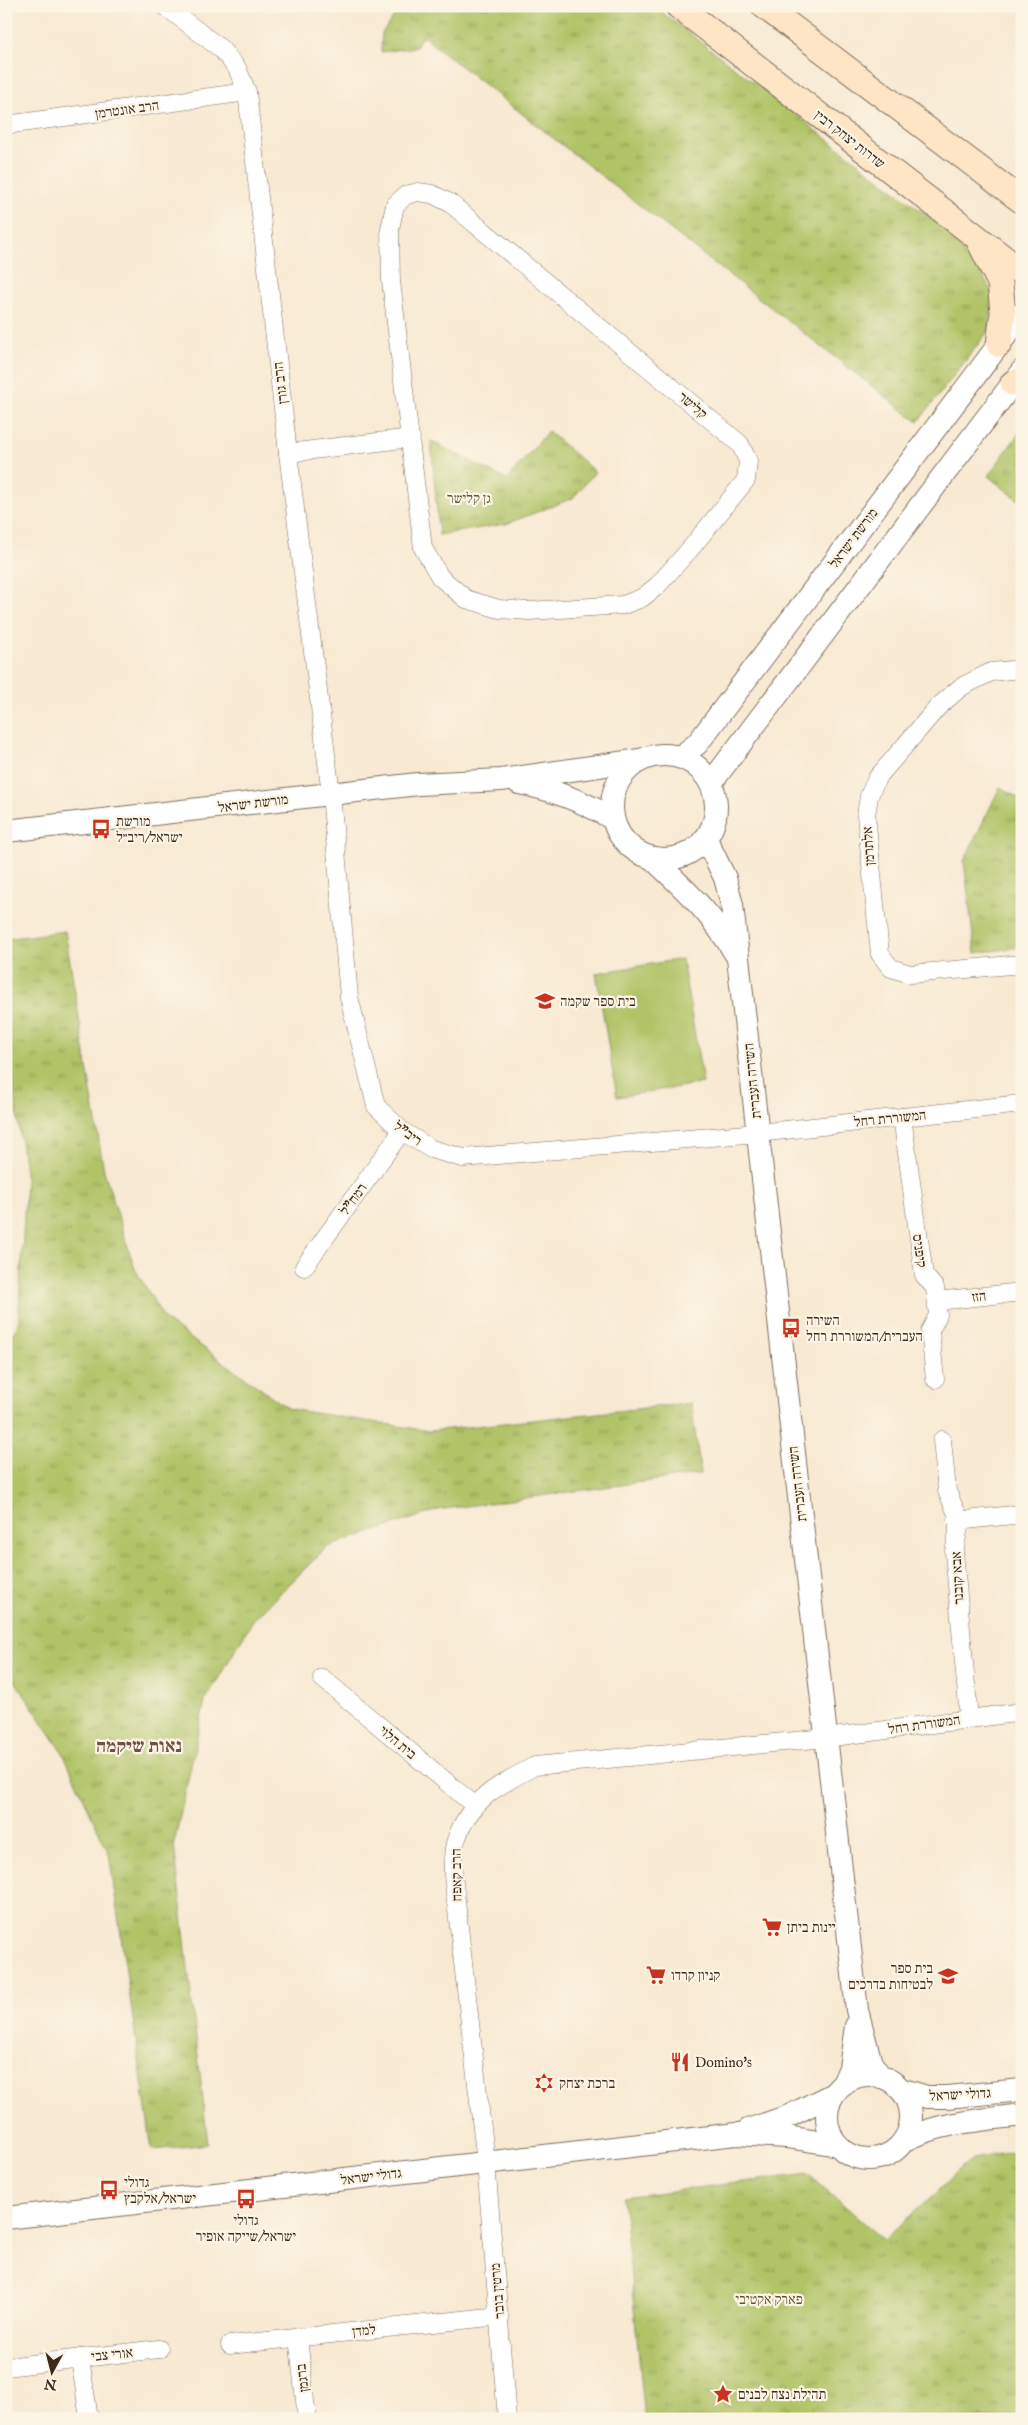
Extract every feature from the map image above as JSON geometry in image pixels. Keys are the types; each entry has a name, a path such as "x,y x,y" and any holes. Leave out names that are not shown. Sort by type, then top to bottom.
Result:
{"main road":[{"name":"שדרות יצחק רבין","path":"678,6 1022,272"},
{"path":"764,6 1022,201"},
{"path":"976,237 1000,283 1003,312 999,344"}],"street":[{"name":"הרב גורן","path":"165,6 221,49 237,68 247,92 288,453 331,794"},
{"name":"הרב אונטרמן","path":"6,125 247,92"},
{"name":"קלישר","path":"418,192 432,194 450,203 740,444 748,461 746,480 691,548 657,586 642,598 623,605 528,611 498,609 466,598 440,576 423,548 411,438 391,282 390,229 395,205 406,195 418,192"},
{"name":"מורשת ישראל","path":"680,757 697,744 1022,314"},
{"path":"711,783 1019,378"},
{"path":"288,453 411,438"},
{"name":"אלתרמן","path":"1022,669 992,672 961,687 938,707 877,778 868,796 866,815 880,954 892,968 910,974 1022,964"},
{"path":"665,754 680,757 692,762 703,771 711,783 716,796 717,812 713,826 706,839 695,849 682,857 652,858 638,853 627,844 618,832 613,819 614,791 620,778 640,760 665,754"},
{"name":"מורשת ישראל","path":"6,831 418,784 501,780 640,760"},
{"name":"מורשת ישראל","path":"501,780 549,789 586,803 613,819"},
{"name":"ריב\"ל","path":"331,794 349,997 376,1106 402,1132 431,1149 463,1158 758,1133"},
{"name":"השירה העברית","path":"706,839 725,878 730,896 738,958 857,2010 871,2063 890,2083"},
{"name":"השירה העברית","path":"652,858 684,887 717,924 738,958"},
{"name":"המשוררת רחל","path":"758,1133 1022,1104"},
{"name":"קיפניס","path":"902,1117 924,1275 935,1288 937,1301"},
{"name":"רמח\"ל","path":"304,1266 402,1132"},
{"name":"הזז","path":"937,1301 1022,1292"},
{"path":"935,1379 930,1331 938,1315 937,1301"},
{"name":"אבא קובנר","path":"942,1440 946,1491 958,1520 954,1552 969,1718"},
{"path":"958,1520 1022,1514"},
{"name":"בית הלוי","path":"322,1678 474,1805"},
{"name":"המשוררת רחל","path":"826,1738 1022,1712"},
{"name":"הרב קאפח","path":"486,2162 453,1875 455,1841 474,1805 499,1784 535,1766 826,1738"},
{"name":"השירה העברית","path":"838,2089 850,2068 857,2010"},
{"path":"861,2076 890,2083 907,2100 910,2113 909,2127 904,2140 896,2149 872,2159 860,2158 848,2153 838,2145 830,2134 827,2120 828,2107 838,2089 861,2076"},
{"name":"גדולי ישראל","path":"890,2083 927,2097 1022,2090"},
{"name":"גדולי ישראל","path":"736,2134 789,2116 838,2089"},
{"name":"גדולי ישראל","path":"904,2140 927,2129 960,2122 1022,2116"},
{"name":"גדולי ישראל","path":"6,2218 736,2134 787,2137 838,2145"},
{"name":"מרטין בובר","path":"486,2162 507,2419"},
{"name":"למדן","path":"230,2345 499,2316"},
{"name":"ברגמן","path":"298,2338 307,2419"},
{"name":"אורי צבי","path":"6,2367 159,2349"},
{"path":"80,2358 88,2419"}],"green space":[{"path":"383,6 654,6 963,243 992,292 990,329 918,422 422,36 416,47 381,52 382,33 395,15"},
{"path":"1022,429 1022,503 988,476"},
{"name":"גן קלישר","path":"548,431 595,472 573,498 506,524 439,535 431,441 507,480"},
{"path":"1000,787 1022,800 1022,947 975,953 964,861"},
{"path":"65,931 104,1171 135,1269 165,1320 289,1409 430,1431 691,1403 701,1474 438,1510 327,1547 253,1620 205,1701 174,1844 208,2144 152,2150 109,1854 62,1751 6,1668 6,1343 18,1325 26,1180 6,1030 6,939"},
{"path":"682,959 703,1083 617,1097 596,973"},
{"name":"פארק אקטיבי","path":"1022,2150 1022,2419 645,2419 623,2197 808,2174 884,2240 972,2159"}],"place":[{"name":"מורשת ישראל/ריב״ל","path":"101,829"},
{"name":"בית ספר שקמה","path":"545,1001"},
{"name":"השירה העברית/המשוררת רחל","path":"791,1328"},
{"name":"יינות ביתן","path":"772,1927"},
{"name":"קניון קרדו","path":"656,1975"},
{"name":"בית ספר לבטיחות בדרכים","path":"948,1976"},
{"name":"Domino's","path":"680,2062"},
{"name":"ברכת יצחק","path":"544,2083"},
{"name":"גדולי ישראל/אלקבץ","path":"109,2190"},
{"name":"גדולי ישראל/שייקה אופיר","path":"246,2199"},
{"name":"תהילת נצח לבנים","path":"723,2394"}],"district":[{"name":"נאות שיקמה","path":"139,1745"}]}
